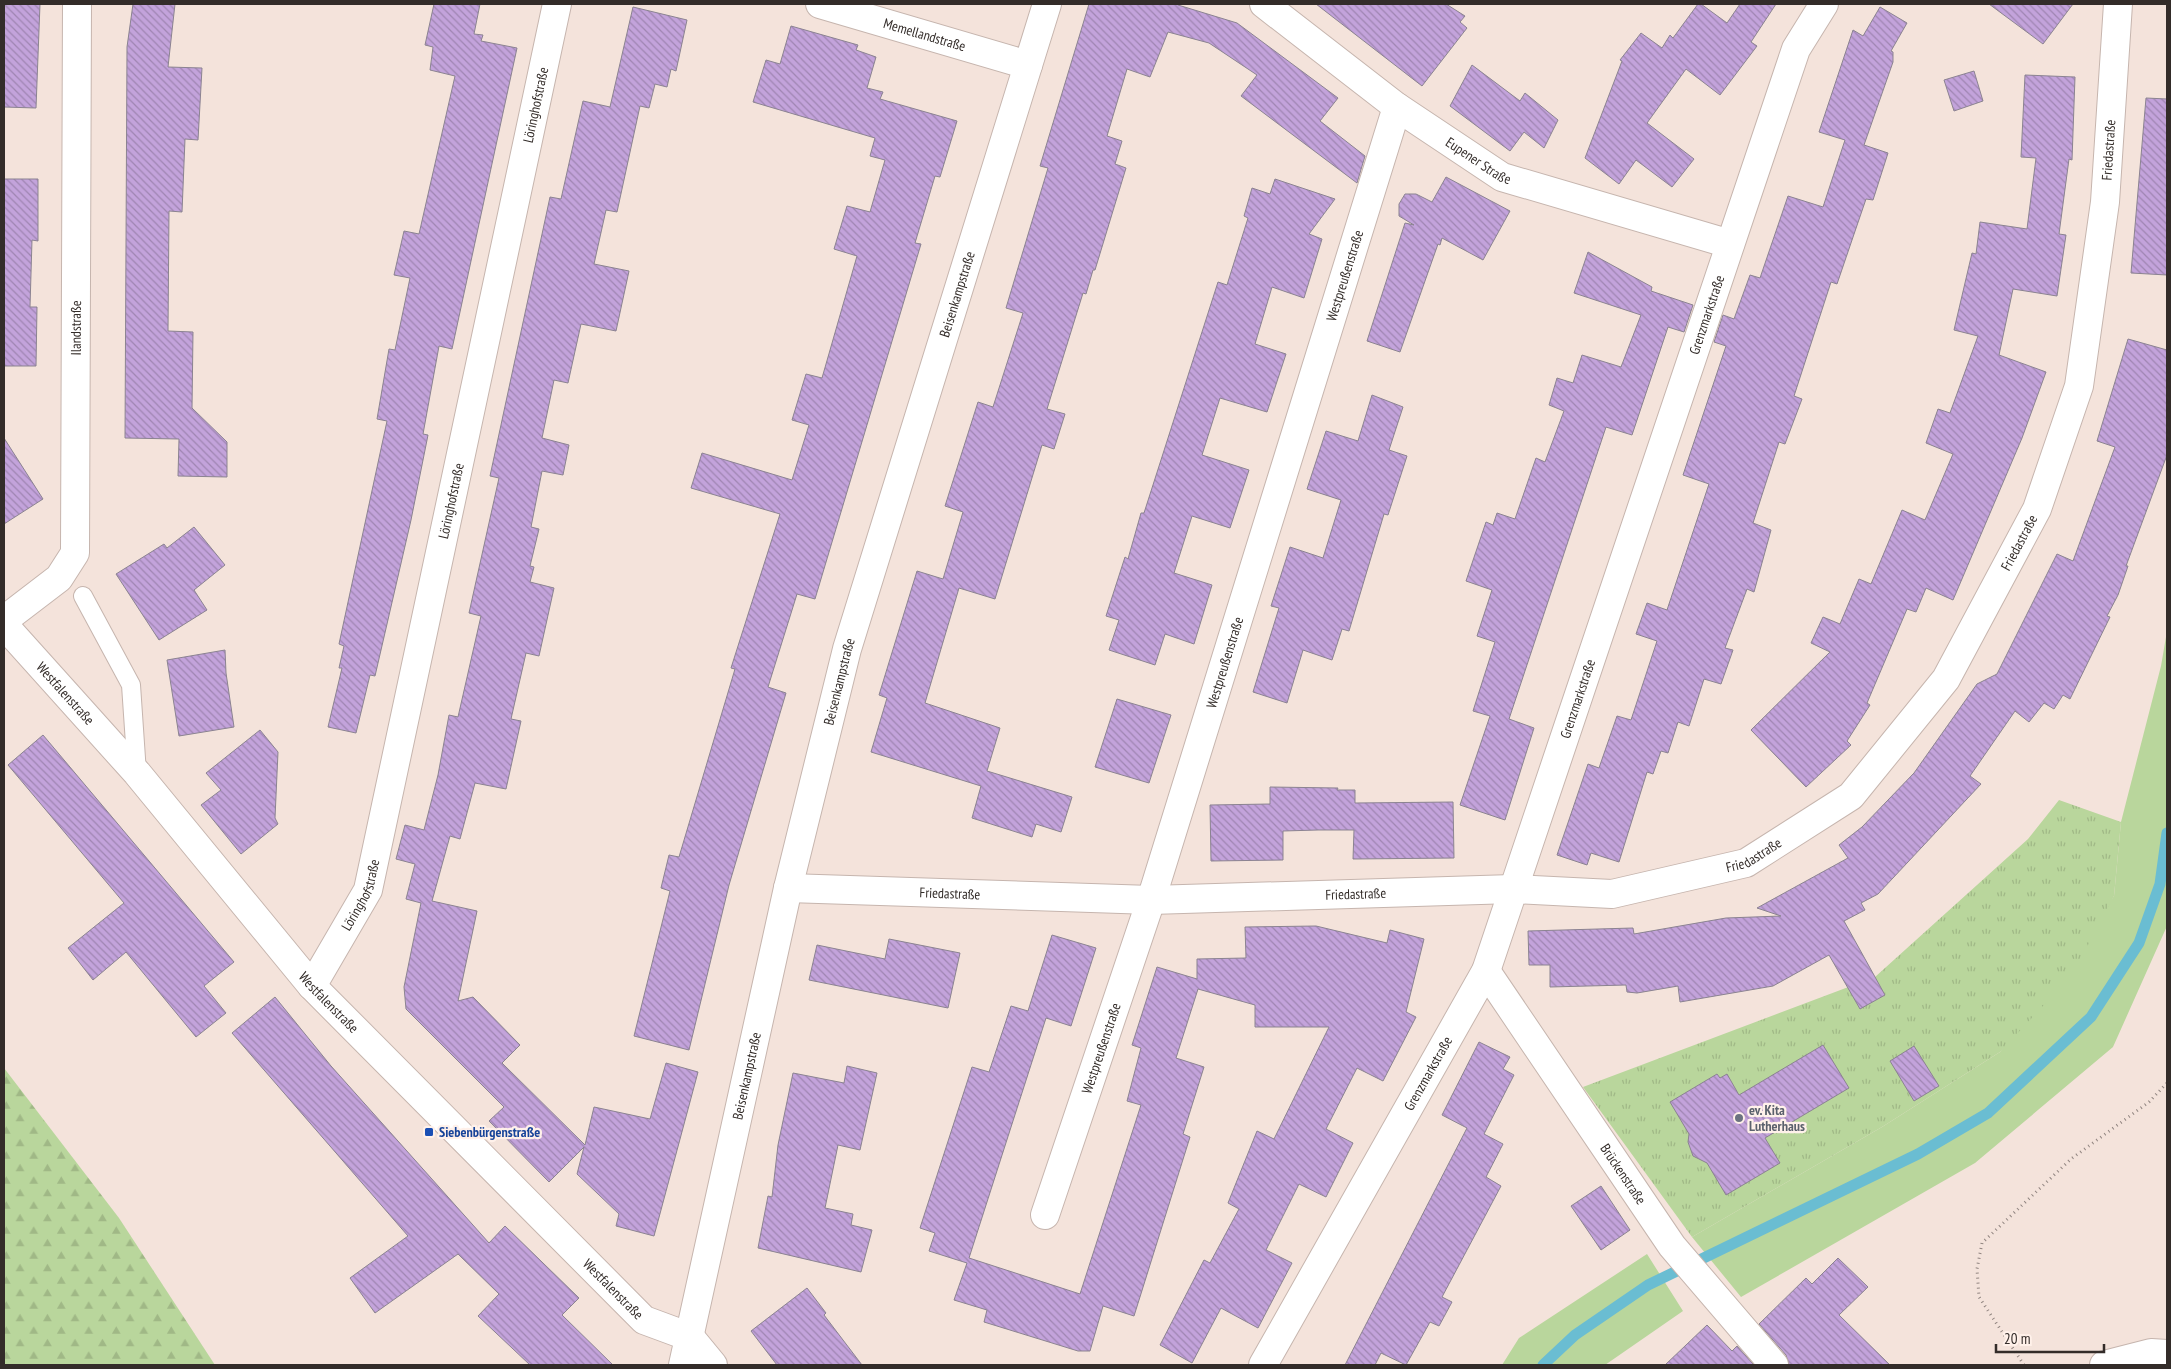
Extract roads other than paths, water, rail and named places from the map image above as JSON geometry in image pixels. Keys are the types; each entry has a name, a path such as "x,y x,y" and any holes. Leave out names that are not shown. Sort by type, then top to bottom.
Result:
{"street":[{"name":"Ilandstraße","path":"4,620 59,578 75,553 77,4"},
{"name":"Löringhofstraße","path":"312,986 368,890 557,4"},
{"name":"Memellandstraße","path":"820,4 1028,65"},
{"name":"Beisenkampstraße","path":"690,1337 788,888 847,649 1047,4"},
{"name":"Eupener Straße","path":"1264,4 1397,107 1502,177 1730,244"},
{"name":"Grenzmarkstraße","path":"1263,1365 1486,971 1796,49 1824,4"},
{"name":"Friedastraße","path":"788,888 1151,900 1513,889 1612,894 1746,863 1851,796 1946,679 2037,509 2079,386 2106,202 2118,4"},
{"name":"Westpreußenstraße","path":"1045,1215 1151,900 1397,107"},
{"name":"Westfalenstraße","path":"4,625 137,773 312,986 644,1320 690,1337"},
{"name":"Brückenstraße","path":"1486,971 1670,1243 1774,1365"},
{"path":"683,1365 690,1337"},
{"path":"690,1337 712,1365"},
{"path":"2104,1365 2151,1353 2167,1354"}],"lane":[{"path":"83,596 131,685 137,773"}],"waterway":[{"path":"1543,1365 1575,1335 1648,1285 1918,1154 1988,1113 2091,1017 2139,943 2160,884 2167,833"}],"place":[{"name":"ev. Kita Lutherhaus","path":"1739,1118"},
{"name":"Siebenbürgenstraße","path":"429,1132"}]}
